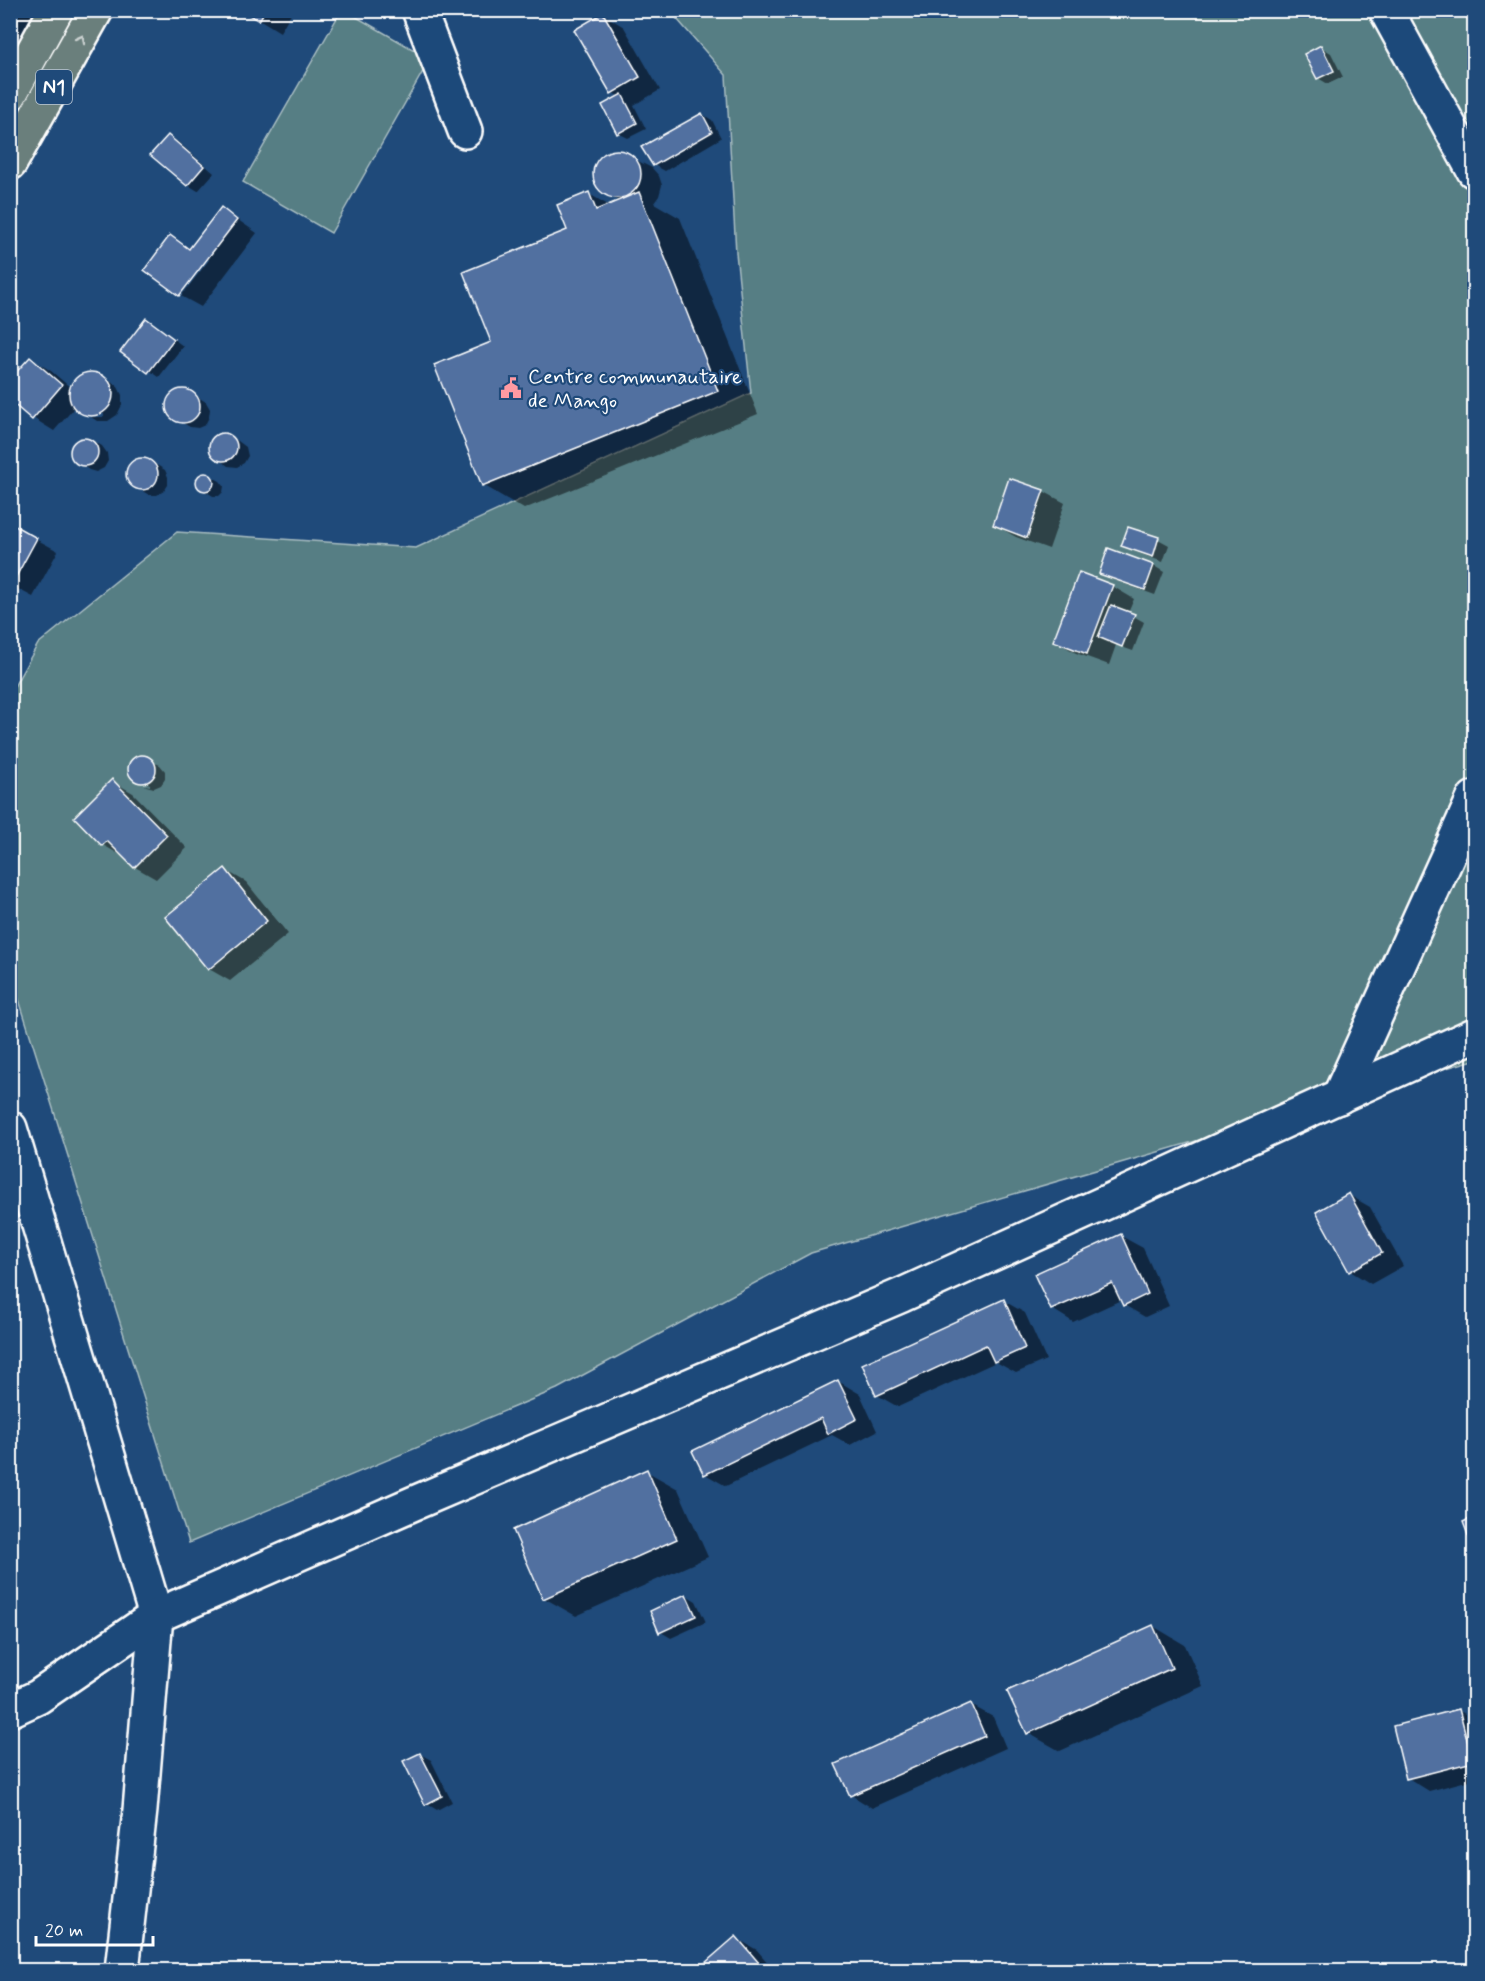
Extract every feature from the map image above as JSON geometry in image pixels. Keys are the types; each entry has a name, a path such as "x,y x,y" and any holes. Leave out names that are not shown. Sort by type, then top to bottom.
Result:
{"highway":[{"name":"N1","path":"10,94 57,10"},
{"name":"N1","path":"10,163 96,10"}],"street":[{"path":"419,10 465,131"},
{"path":"1386,10 1474,171"},
{"path":"1339,1097 1474,798"},
{"path":"10,1710 38,1697 156,1616 902,1295 1474,1035"},
{"path":"10,1128 156,1616 140,1810 122,1971"}],"green space":[{"path":"341,11 346,11 430,59 331,233 243,182"},
{"path":"670,11 1474,11 1474,1060 811,1253 557,1389 189,1543 11,974 11,692 38,644 177,532 416,548 751,393 736,253 726,75"}],"building":[{"path":"241,10 265,10 259,21"},
{"path":"603,13 640,77 611,94 574,30"},
{"path":"1321,45 1334,71 1317,79 1304,54"},
{"path":"622,94 637,123 617,134 602,105"},
{"path":"702,113 712,132 653,166 641,147"},
{"path":"168,135 204,166 187,186 150,155"},
{"path":"617,150 634,157 641,174 634,191 617,198 600,191 593,174 600,157"},
{"path":"589,192 596,210 639,192 718,391 482,486 434,365 491,342 463,272 567,230 557,205"},
{"path":"221,207 237,220 179,296 144,270 170,235 189,249"},
{"path":"146,318 174,339 148,373 120,352"},
{"path":"30,357 62,385 32,420 10,401 10,379"},
{"path":"91,372 107,378 113,394 107,410 91,416 75,410 69,394 75,378"},
{"path":"183,389 195,394 200,406 195,418 183,423 171,418 166,406 171,394"},
{"path":"223,433 233,437 237,447 233,457 223,461 213,457 209,447 213,437"},
{"path":"84,438 94,442 98,452 94,462 84,466 74,462 70,452 74,442"},
{"path":"142,458 153,463 158,474 153,485 142,490 131,485 126,474 131,463"},
{"path":"205,473 211,476 214,482 211,488 205,491 199,488 196,482 199,476"},
{"path":"1009,478 1044,490 1027,538 993,525"},
{"path":"10,523 37,538 11,586 10,585"},
{"path":"1128,527 1159,537 1153,557 1121,546"},
{"path":"1108,548 1154,565 1145,590 1099,574"},
{"path":"1079,572 1113,585 1087,654 1053,641"},
{"path":"1111,605 1135,614 1122,647 1098,637"},
{"path":"142,755 152,759 156,769 152,779 142,783 132,779 128,769 132,759"},
{"path":"112,779 167,835 134,868 107,841 102,846 74,817"},
{"path":"225,868 267,921 208,970 165,917"},
{"path":"1349,1193 1382,1253 1349,1272 1316,1212"},
{"path":"1121,1234 1148,1294 1123,1306 1112,1283 1051,1310 1034,1274"},
{"path":"1004,1299 1025,1348 994,1362 986,1345 876,1396 862,1364"},
{"path":"838,1380 857,1419 828,1434 821,1418 704,1475 692,1451"},
{"path":"647,1469 677,1539 543,1599 513,1530"},
{"path":"1474,1517 1474,1551 1463,1522"},
{"path":"686,1594 696,1616 659,1633 650,1611"},
{"path":"1153,1625 1172,1668 1027,1734 1007,1691"},
{"path":"971,1703 985,1736 850,1796 835,1764"},
{"path":"1459,1709 1473,1762 1406,1779 1393,1726"},
{"path":"420,1753 442,1796 425,1805 403,1761"},
{"path":"736,1936 765,1970 697,1970"}],"place":[{"name":"Centre communautaire de Mango","path":"511,388"}]}
